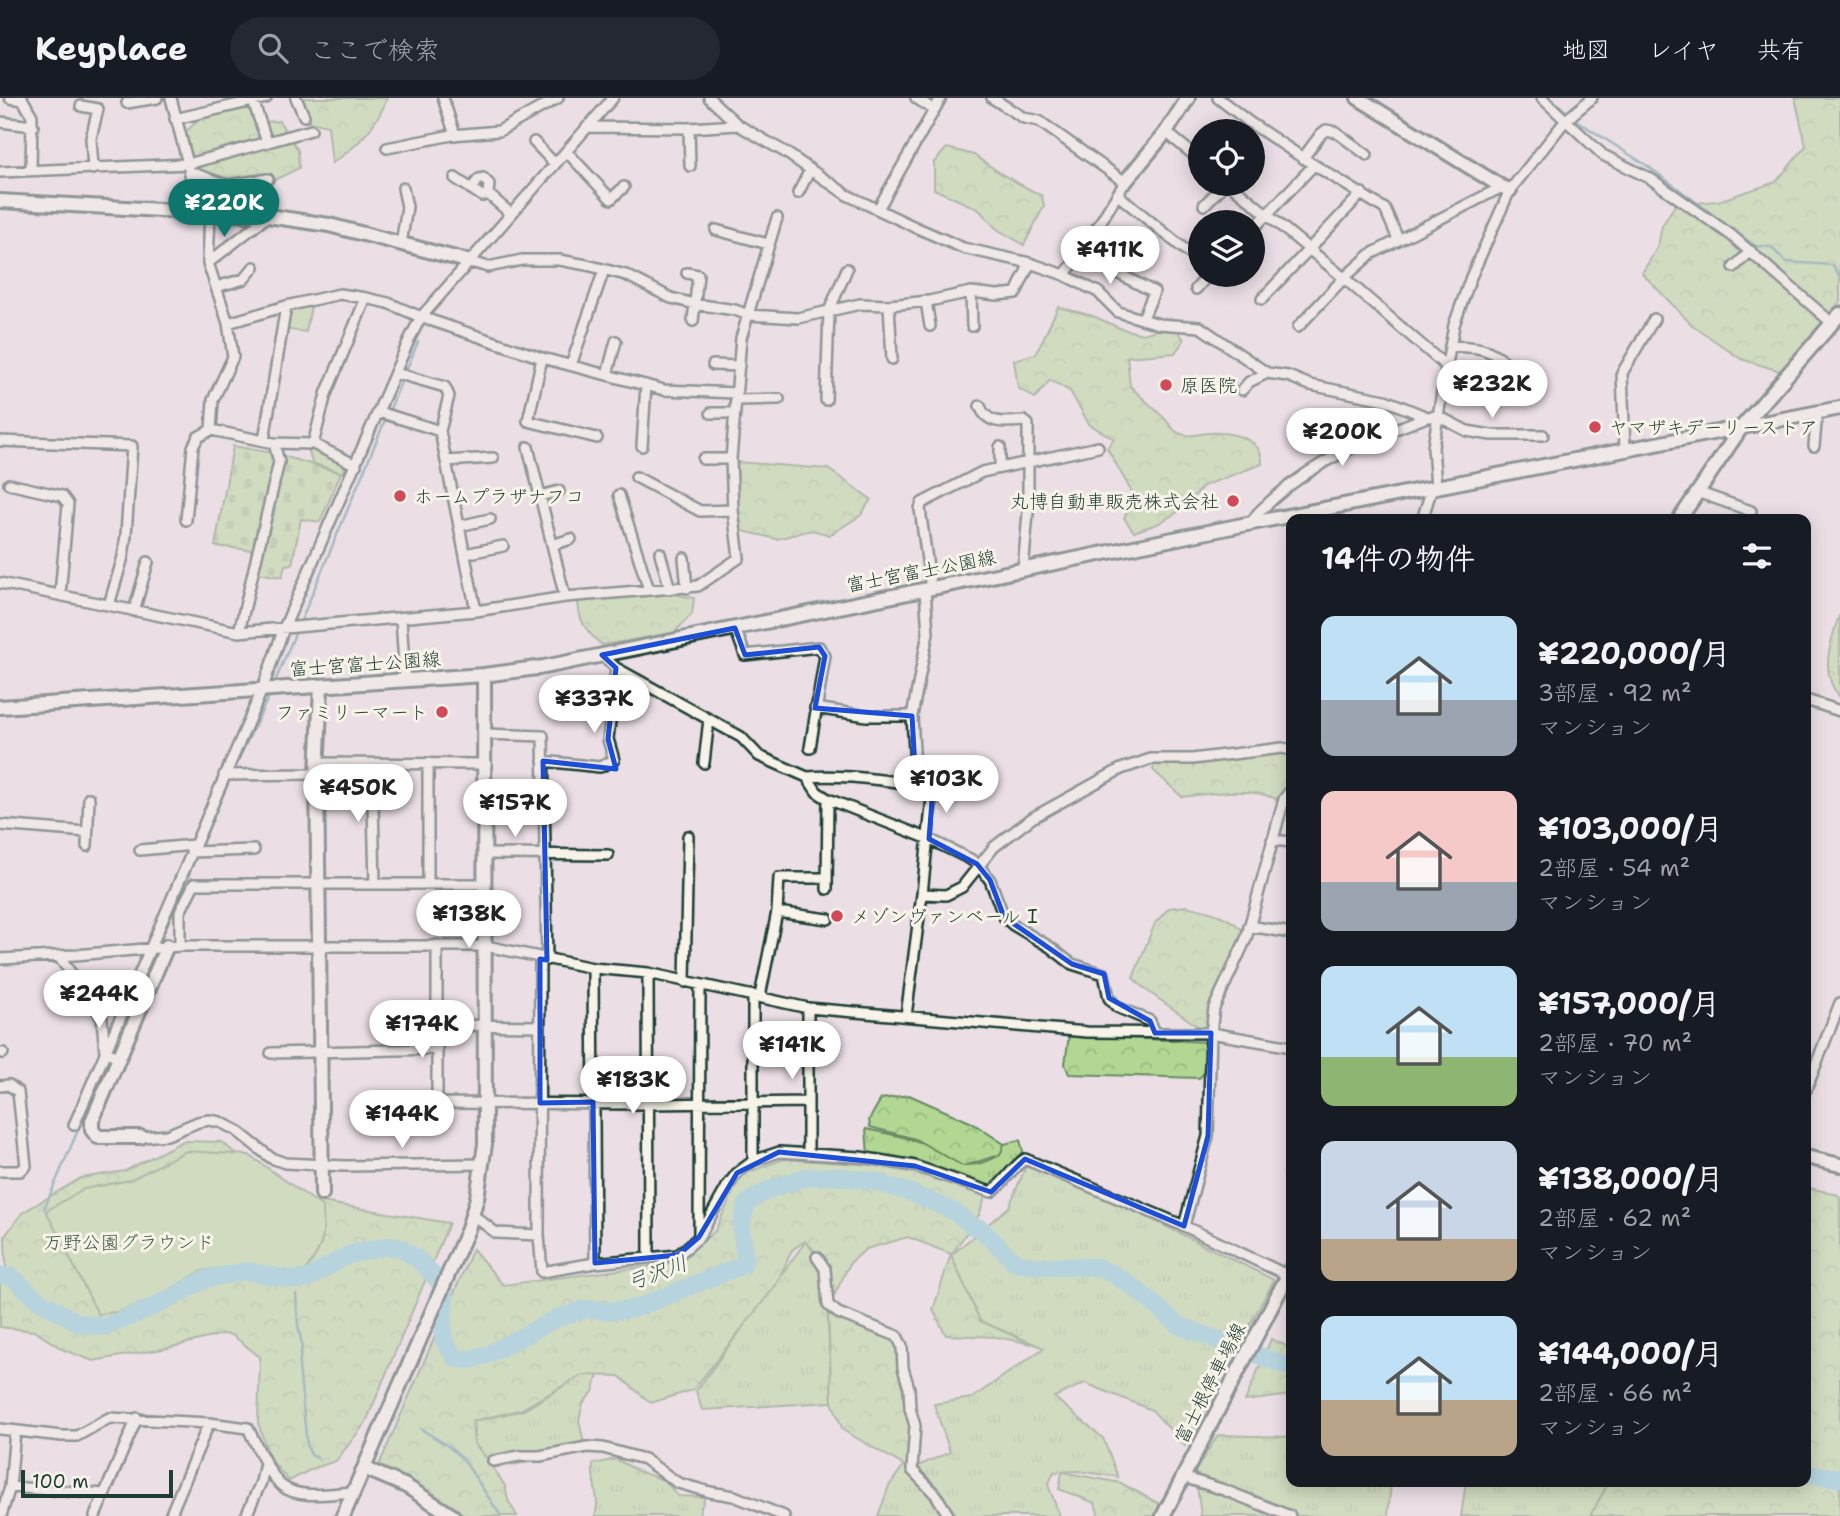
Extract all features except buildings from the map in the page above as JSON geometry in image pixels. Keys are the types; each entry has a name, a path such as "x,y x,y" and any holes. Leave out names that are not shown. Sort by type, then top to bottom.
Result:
{"street":[{"path":"10,98 23,99 32,116 31,170"},
{"path":"127,103 157,98"},
{"path":"171,98 189,168 204,212 208,263 228,323 233,358 213,400 211,430"},
{"path":"175,119 266,98"},
{"path":"296,98 304,116"},
{"path":"443,98 455,135"},
{"path":"74,1125 262,690 284,628 356,465 401,374 421,317 614,98"},
{"path":"709,98 738,125 785,152 847,195 963,248 1065,275 1098,292 1118,312 1159,324 1200,327 1267,373 1289,376 1310,385 1385,400 1427,416 1438,416 1467,431 1491,435 1543,435"},
{"path":"916,98 934,110"},
{"path":"878,209 941,98"},
{"path":"992,98 1024,118 1039,121 1125,182"},
{"path":"1065,275 1125,182 1166,132 1188,98"},
{"path":"1218,98 1248,122 1385,209 1398,239"},
{"path":"1358,98 1506,188"},
{"path":"1542,98 1603,155 1651,179 1751,251 1836,319 1741,428 1683,514"},
{"path":"1574,113 1580,98"},
{"path":"1424,514 1434,488 1433,447 1454,325 1506,188 1566,120 1592,98"},
{"path":"387,148 455,135 499,131 553,100"},
{"path":"253,101 267,142"},
{"path":"81,106 98,109 91,138 93,169"},
{"path":"0,122 33,126"},
{"path":"587,127 689,128 738,125"},
{"path":"689,128 690,166"},
{"path":"1303,158 1326,130 1332,130 1367,155"},
{"path":"0,172 189,168 267,142 311,131"},
{"path":"1166,132 1188,150"},
{"path":"534,142 555,164"},
{"path":"566,151 611,199 625,187"},
{"path":"1265,217 1314,165"},
{"path":"189,168 227,185 268,178"},
{"path":"798,193 810,170"},
{"path":"455,178 481,196 488,194"},
{"path":"471,189 483,178 489,184 488,194"},
{"path":"401,244 407,206 403,188"},
{"path":"1298,327 1344,278 1371,254 1506,188"},
{"path":"1262,299 1363,193"},
{"path":"488,194 510,214"},
{"path":"1118,195 1188,252"},
{"path":"1204,205 1214,196"},
{"path":"1243,196 1447,367"},
{"path":"0,201 268,216 329,225 488,267 522,260 559,260 626,275 671,298 748,315 798,318 860,304 889,305 926,301 971,292 997,295 1016,293 1030,264"},
{"path":"208,263 268,216"},
{"path":"0,583 239,632 476,611 565,597 698,586 739,558 733,510 731,458 741,338 777,218"},
{"path":"716,230 768,244"},
{"path":"1734,267 1751,251"},
{"path":"1081,254 1154,292 1143,318"},
{"path":"216,287 244,279 254,267"},
{"path":"825,400 830,311 847,269"},
{"path":"571,365 604,270"},
{"path":"687,273 698,275 693,321"},
{"path":"971,292 972,326"},
{"path":"228,323 286,306 340,295 366,298 388,303 542,358 664,390 779,399"},
{"path":"313,444 326,394 366,298"},
{"path":"926,301 930,326"},
{"path":"889,305 892,359"},
{"path":"239,632 279,462 269,441 286,306"},
{"path":"1625,449 1622,373 1654,319"},
{"path":"607,375 616,341"},
{"path":"1450,346 1484,349 1510,368 1525,373"},
{"path":"542,358 528,421 597,438"},
{"path":"713,365 738,366"},
{"path":"1242,390 1249,382 1267,373"},
{"path":"401,374 445,387 449,396 440,431 476,611"},
{"path":"642,446 646,385"},
{"path":"980,406 982,413 993,422 1024,421 1028,424 1028,526 1023,570"},
{"name":"富士宮富士公園線","path":"1299,514 1840,408"},
{"path":"711,413 735,413"},
{"path":"1814,446 1817,413"},
{"path":"383,414 440,431"},
{"path":"1252,523 1254,517 1281,492 1317,464 1371,438 1427,416"},
{"path":"186,520 193,447 198,437 211,430 269,441 313,444 356,465"},
{"path":"0,441 132,446 123,557 109,605"},
{"path":"528,447 565,597"},
{"path":"1000,447 1000,467"},
{"path":"916,785 912,716 928,633 928,589 920,509 922,503 982,471 1098,447"},
{"path":"446,461 493,458"},
{"path":"704,459 731,458"},
{"path":"636,477 700,510 733,510"},
{"path":"9,484 62,496 68,504 60,595"},
{"path":"540,496 558,491"},
{"path":"1697,492 1751,511"},
{"path":"619,495 649,590"},
{"name":"富士宮富士公園線","path":"0,707 484,675 544,667 1286,516"},
{"path":"459,526 490,519"},
{"path":"552,545 571,539"},
{"path":"465,554 502,546"},
{"path":"660,553 670,589"},
{"path":"684,558 687,587"},
{"path":"134,611 148,562"},
{"path":"401,618 405,680"},
{"path":"735,628 745,654 819,647 825,656 810,748"},
{"path":"602,655 616,668 741,737 758,756 807,778 817,792 828,799 929,839 978,864 990,880 1004,917 1072,964 1104,974 1109,998 1118,1007 1150,1021 1155,1033"},
{"path":"543,761 600,767 614,760 608,739 616,668"},
{"path":"343,1516 468,1229 483,1164 486,764 484,675"},
{"path":"321,686 318,769 322,1194"},
{"path":"1811,701 1840,710"},
{"path":"815,708 867,716 912,716"},
{"path":"704,763 709,719"},
{"path":"485,734 543,736 544,959 540,1026 542,1272 595,1263 678,1255 699,1237 737,1173 753,1161 779,1152 860,1157 915,1166 991,1192 1014,1166 1026,1160 1286,1270"},
{"path":"922,894 946,895 962,887 994,847 1032,818 1121,769 1151,759 1192,759 1286,749"},
{"path":"428,763 428,884"},
{"path":"224,775 372,764 486,764"},
{"path":"372,764 375,884"},
{"path":"807,778 834,775 937,789 906,1016"},
{"path":"1184,1226 1208,1136 1214,1008 1246,939 1286,796"},
{"path":"87,846 89,799"},
{"path":"827,889 828,799"},
{"path":"0,825 87,832"},
{"path":"685,982 688,836"},
{"path":"1272,840 1286,841"},
{"path":"140,850 193,849 203,853 254,850"},
{"path":"485,854 608,855"},
{"path":"753,1161 756,996 777,912 779,878 827,877"},
{"path":"180,946 180,912 194,884 485,884"},
{"path":"777,912 828,919"},
{"path":"1249,926 1286,932"},
{"path":"167,946 92,1121 93,1130 98,1137 167,1135 198,1122 220,1122 236,1130 271,1158 285,1163 483,1164"},
{"path":"0,959 167,946 485,947 593,968 648,973 808,1008 1087,1032 1211,1033 1286,1046"},
{"path":"437,946 437,1103 807,1102"},
{"path":"58,956 94,1003 102,1019 105,1052"},
{"path":"593,968 595,1263"},
{"path":"648,973 649,1258"},
{"path":"699,1237 700,985"},
{"path":"1811,1077 1840,1003"},
{"path":"808,1008 808,1154"},
{"path":"437,1025 540,1026"},
{"path":"271,1053 437,1049"},
{"path":"105,1052 120,1056"},
{"path":"0,1086 9,1085 18,1092 26,1166 20,1171 0,1171"},
{"path":"1811,1158 1840,1166"},
{"path":"473,1215 496,1233 540,1235"},
{"path":"817,1257 825,1269 828,1305 838,1314 897,1336 902,1346 903,1368 915,1426 912,1470 936,1495 949,1516"},
{"name":"富士根停車場線","path":"1163,1516 1286,1277"},
{"path":"0,1429 77,1436 109,1418 209,1423 248,1428 265,1463 282,1486 315,1495 353,1492"},
{"path":"95,1516 137,1418"},
{"path":"170,1516 209,1423"},
{"path":"1,1516 10,1487 15,1431"},
{"path":"493,1461 587,1447 603,1448 644,1459 678,1483 734,1496 784,1516"},
{"path":"246,1516 261,1482 265,1463"},
{"path":"364,1468 406,1486 446,1514"},
{"path":"1183,1477 1290,1516"},
{"path":"10,1487 105,1494"}],"highlighted area":[{"path":"735,628 745,655 819,647 825,656 815,708 912,716 916,785 933,788 929,839 977,864 990,880 1004,917 1072,964 1104,974 1109,998 1150,1021 1155,1033 1211,1033 1208,1136 1184,1226 1025,1159 991,1192 915,1166 779,1152 737,1173 699,1237 678,1255 595,1263 593,1102 540,1103 540,959 547,960 543,761 616,769 608,739 616,668 602,655"}],"green space":[{"path":"293,98 387,98 365,135 332,163 328,126 300,120"},
{"path":"1795,98 1840,98 1840,302 1780,371 1741,359 1692,325 1642,273 1658,246 1662,226 1675,205 1718,201 1776,182 1806,146"},
{"path":"244,106 263,122 279,121 298,150 299,168 268,183 246,189 224,186 192,174 182,135 203,116"},
{"path":"947,148 974,155 1003,175 1042,196 1044,206 1024,245 997,229 978,209 934,189 934,162"},
{"path":"312,301 306,332 282,329 286,306"},
{"path":"1058,307 1143,334 1174,325 1184,340 1175,353 1127,357 1130,386 1177,432 1188,435 1226,434 1244,438 1257,448 1262,464 1203,486 1183,509 1157,524 1134,532 1124,518 1134,496 1107,448 1114,439 1089,424 1070,391 1050,380 1035,398 1018,388 1014,360 1036,354"},
{"path":"233,446 273,453 341,473 320,522 301,519 292,564 285,565 282,577 251,572 251,550 215,546"},
{"path":"312,446 347,461 343,473 312,463 308,447"},
{"path":"736,462 828,469 871,499 861,515 830,535 812,530 777,539 738,530"},
{"path":"668,593 694,598 692,614 674,633 602,645 591,635 581,619 578,599"},
{"path":"1839,616 1840,697 1834,688 1828,668 1830,647"},
{"path":"1286,753 1286,788 1278,800 1244,792 1182,797 1153,770 1155,762 1203,763"},
{"path":"1186,906 1225,918 1244,933 1212,1008 1209,1031 1196,1025 1133,978 1155,923 1169,908"},
{"path":"1069,1035 1206,1042 1203,1074 1199,1078 1069,1074 1065,1064"},
{"path":"909,1095 972,1123 1004,1144 1000,1155 963,1166 915,1139 870,1127 869,1120 881,1099"},
{"path":"866,1129 920,1142 965,1164 986,1162 1000,1155 1004,1144 1020,1140 1024,1155 990,1189 868,1155"},
{"path":"183,1141 222,1142 285,1196 449,1223 366,1422 336,1461 289,1481 270,1459 258,1423 260,1357 232,1335 223,1334 168,1348 93,1361 64,1350 34,1331 0,1327 0,1274 6,1273 5,1236 22,1213 81,1178 125,1171"},
{"name":"万野公園グラウンド","path":"186,1151 249,1155 323,1207 322,1242 316,1255 305,1271 286,1273 247,1264 202,1271 153,1299 118,1312 98,1314 46,1211 84,1189 130,1180"},
{"path":"784,1159 874,1165 928,1176 986,1194 979,1215 951,1255 980,1321 1032,1344 996,1337 946,1335 933,1310 951,1254 908,1237 866,1249 850,1263 832,1300 820,1256 805,1241 792,1250 776,1285 693,1390 651,1403 619,1376 582,1375 520,1410 472,1421 474,1443 505,1486 508,1500 517,1516 466,1516 379,1465 473,1249 503,1285 681,1260 715,1231 741,1175"},
{"path":"1026,1166 1139,1213 1274,1280 1185,1446 1152,1410 1085,1383 1054,1397 1103,1438 1118,1477 1079,1471 1054,1472 1048,1485 1060,1516 878,1516 889,1486 904,1465 930,1489 918,1466 950,1452 934,1404 972,1398 1044,1348 980,1321 951,1255 1009,1207"},
{"path":"1811,1188 1838,1195 1840,1516 1590,1516 1606,1487 1811,1487"},
{"path":"806,1241 825,1269 832,1402 702,1410 696,1391"},
{"path":"828,1311 897,1336 914,1422 912,1470 843,1430 832,1402"},
{"path":"1271,1339 1286,1346 1286,1396 1245,1401"},
{"path":"582,1375 598,1375 593,1392 583,1403 579,1420 586,1453 493,1468 474,1443 475,1421 524,1410"},
{"path":"1218,1435 1286,1437 1286,1487 1391,1487 1388,1516 1201,1516 1195,1471"},
{"path":"616,1459 638,1471 664,1480 678,1496 705,1497 698,1516 595,1516 597,1504 593,1464"},
{"path":"1062,1472 1121,1483 1163,1506 1157,1516 1099,1516 1095,1503 1059,1489"},
{"path":"1465,1487 1606,1487 1590,1516 1461,1516"}],"waterway":[{"path":"1551,98 1569,114"},
{"path":"1574,119 1649,167 1755,246 1771,247 1786,262 1832,265 1840,277"},
{"path":"300,623 418,342"},
{"path":"274,684 297,629"},
{"path":"232,773 270,694"},
{"path":"161,939 230,779"},
{"path":"114,1048 155,951"},
{"path":"44,1209 107,1063"},
{"name":"弓沢川","path":"0,1275 12,1277 38,1300 79,1323 104,1327 155,1306 206,1279 247,1271 293,1280 307,1279 348,1255 386,1246 401,1248 420,1261 441,1284 445,1299 444,1341 455,1358 470,1360 489,1354 557,1318 585,1309 634,1309 743,1265 745,1259 741,1225 747,1203 768,1190 806,1177 833,1176 873,1181 911,1193 955,1212 974,1227 980,1228 1016,1263 1033,1266 1097,1267 1135,1288 1178,1325 1286,1366"},
{"path":"296,1294 302,1345 299,1366 307,1446 311,1455 318,1458"},
{"path":"421,1429 463,1459 501,1516"},
{"name":"弓沢川","path":"1811,1475 1840,1478"}],"place":[{"name":"原医院","path":"1166,385"},
{"name":"ヤマザキデーリーストア","path":"1595,427"},
{"name":"ホームプラザナフコ","path":"400,496"},
{"name":"丸博自動車販売株式会社","path":"1233,501"},
{"name":"ファミリーマート","path":"442,712"},
{"name":"メゾンヴァンベール I","path":"837,916"}]}
